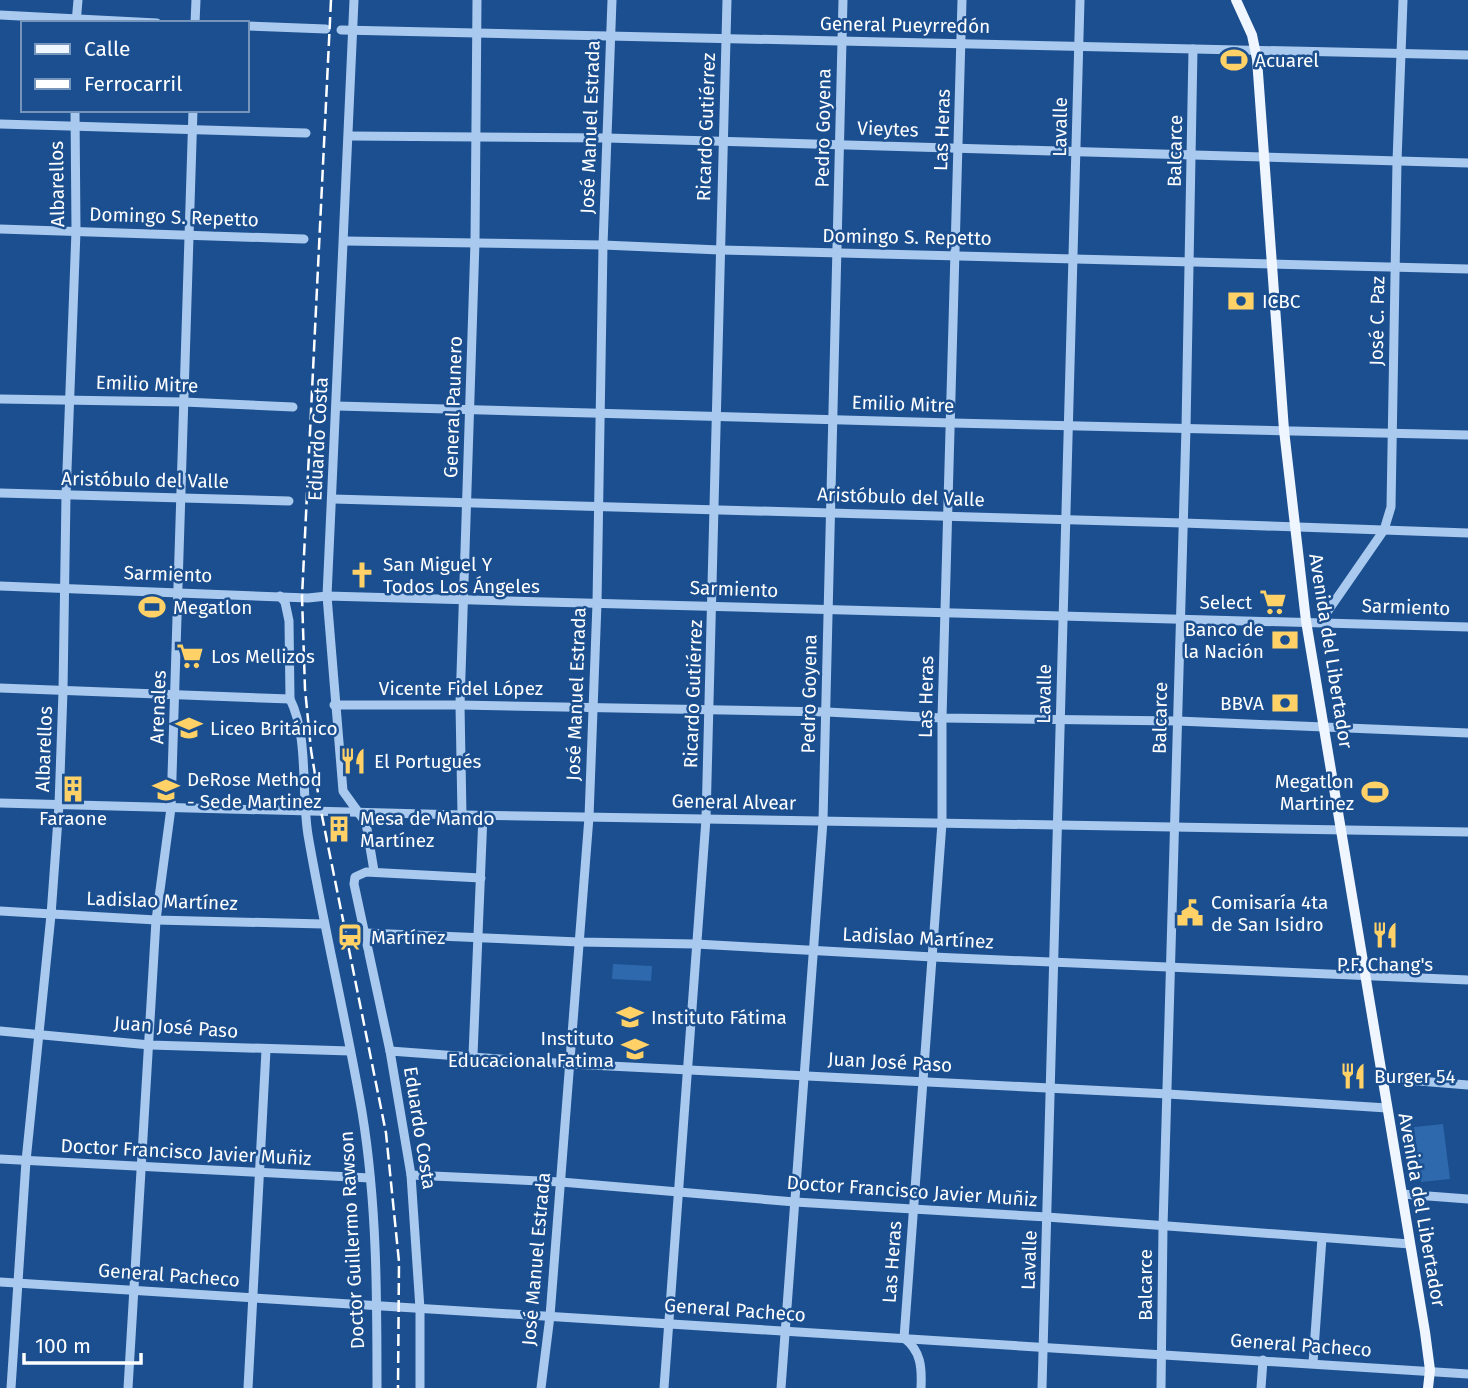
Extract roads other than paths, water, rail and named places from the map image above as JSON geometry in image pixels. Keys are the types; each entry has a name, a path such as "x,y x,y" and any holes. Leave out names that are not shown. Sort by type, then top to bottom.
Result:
{"main road":[{"name":"Avenida del Libertador","path":"1236,0 1252,35 1255,50 1284,430 1307,621 1430,1370 1428,1388"}],"street":[{"path":"0,15 76,21 78,0"},
{"path":"195,21 196,0"},
{"name":"Eduardo Costa","path":"355,0 327,596 343,791 366,823 374,871 355,877 355,890 390,1051 411,1175 420,1309 420,1388"},
{"name":"General Paunero","path":"462,815 460,705 471,410 477,0"},
{"name":"José Manuel Estrada","path":"541,1388 550,1316 589,817 597,603 603,245 612,0"},
{"name":"Ricardo Gutiérrez","path":"664,1388 706,819 727,0"},
{"name":"Pedro Goyena","path":"781,1388 823,821 843,0"},
{"name":"Las Heras","path":"904,1338 942,823 942,718 962,0"},
{"name":"Lavalle","path":"1042,1388 1080,0"},
{"name":"José C. Paz","path":"1321,621 1384,530 1391,507 1397,161 1403,0"},
{"path":"248,26 326,29"},
{"name":"General Pueyrredón","path":"341,30 1468,55"},
{"name":"Balcarce","path":"1161,1388 1163,1227 1193,156 1193,49"},
{"name":"Albarellos","path":"11,1388 26,1161 51,915 59,805 64,691 66,495 76,231 75,112"},
{"name":"Arenales","path":"128,1388 156,920 172,808 192,112"},
{"path":"0,124 306,133"},
{"name":"Vieytes","path":"349,136 607,138 1468,163"},
{"name":"Domingo S. Repetto","path":"0,229 304,239"},
{"name":"Domingo S. Repetto","path":"345,241 603,245 1468,268"},
{"name":"Emilio Mitre","path":"0,399 293,407"},
{"name":"Emilio Mitre","path":"337,405 1468,435"},
{"name":"Aristóbulo del Valle","path":"0,493 289,501"},
{"name":"Aristóbulo del Valle","path":"333,499 1468,533"},
{"name":"Sarmiento","path":"0,586 280,596 1321,621 1468,627"},
{"name":"Doctor Guillermo Rawson","path":"280,596 288,610 290,699 296,712 300,736 304,810 323,924 362,1114 370,1178 377,1307 377,1388"},
{"path":"0,688 290,699"},
{"name":"Vicente Fidel López","path":"334,705 593,706 1468,733"},
{"name":"General Alvear","path":"0,803 462,815 1468,832"},
{"path":"473,1055 483,815"},
{"path":"374,871 481,878"},
{"name":"Ladislao Martínez","path":"0,911 156,920 323,924"},
{"name":"Ladislao Martínez","path":"366,933 696,944 1468,980"},
{"name":"Juan José Paso","path":"0,1031 150,1045 350,1051"},
{"path":"248,1388 267,1050"},
{"name":"Juan José Paso","path":"390,1051 570,1064 804,1074 1387,1108"},
{"path":"1382,1078 1468,1085"},
{"name":"Doctor Francisco Javier Muñiz","path":"0,1160 370,1178"},
{"name":"Doctor Francisco Javier Muñiz","path":"411,1175 561,1182 794,1202 1047,1217 1410,1244"},
{"path":"1402,1194 1468,1199"},
{"path":"1312,1363 1322,1238"},
{"name":"General Pacheco","path":"0,1282 1468,1374"},
{"path":"904,1338 914,1346 919,1355 921,1388"},
{"path":"1261,1388 1263,1360"}],"railway":[{"path":"331,0 302,597 305,689 321,811 386,1133 399,1262 398,1388"}],"place":[{"name":"Acuarel","path":"1234,60"},
{"name":"ICBC","path":"1241,301"},
{"name":"San Miguel Y Todos Los Ángeles","path":"362,575"},
{"name":"Select","path":"1273,602"},
{"name":"Megatlon","path":"152,607"},
{"name":"Banco de la Nación","path":"1285,640"},
{"name":"Los Mellizos","path":"190,656"},
{"name":"BBVA","path":"1285,703"},
{"name":"Liceo Británico","path":"189,728"},
{"name":"El Portugués","path":"353,761"},
{"name":"Faraone","path":"73,789"},
{"name":"DeRose Method - Sede Martinez","path":"166,790"},
{"name":"Megatlon Martinez","path":"1375,792"},
{"name":"Mesa de Mando Martínez","path":"339,829"},
{"name":"Comisaría 4ta de San Isidro","path":"1190,913"},
{"name":"P.F. Chang's","path":"1385,935"},
{"name":"Martínez","path":"350,937"},
{"name":"Instituto Fátima","path":"630,1017"},
{"name":"Instituto Educacional Fatima","path":"635,1049"},
{"name":"Burger 54","path":"1353,1076"}]}
